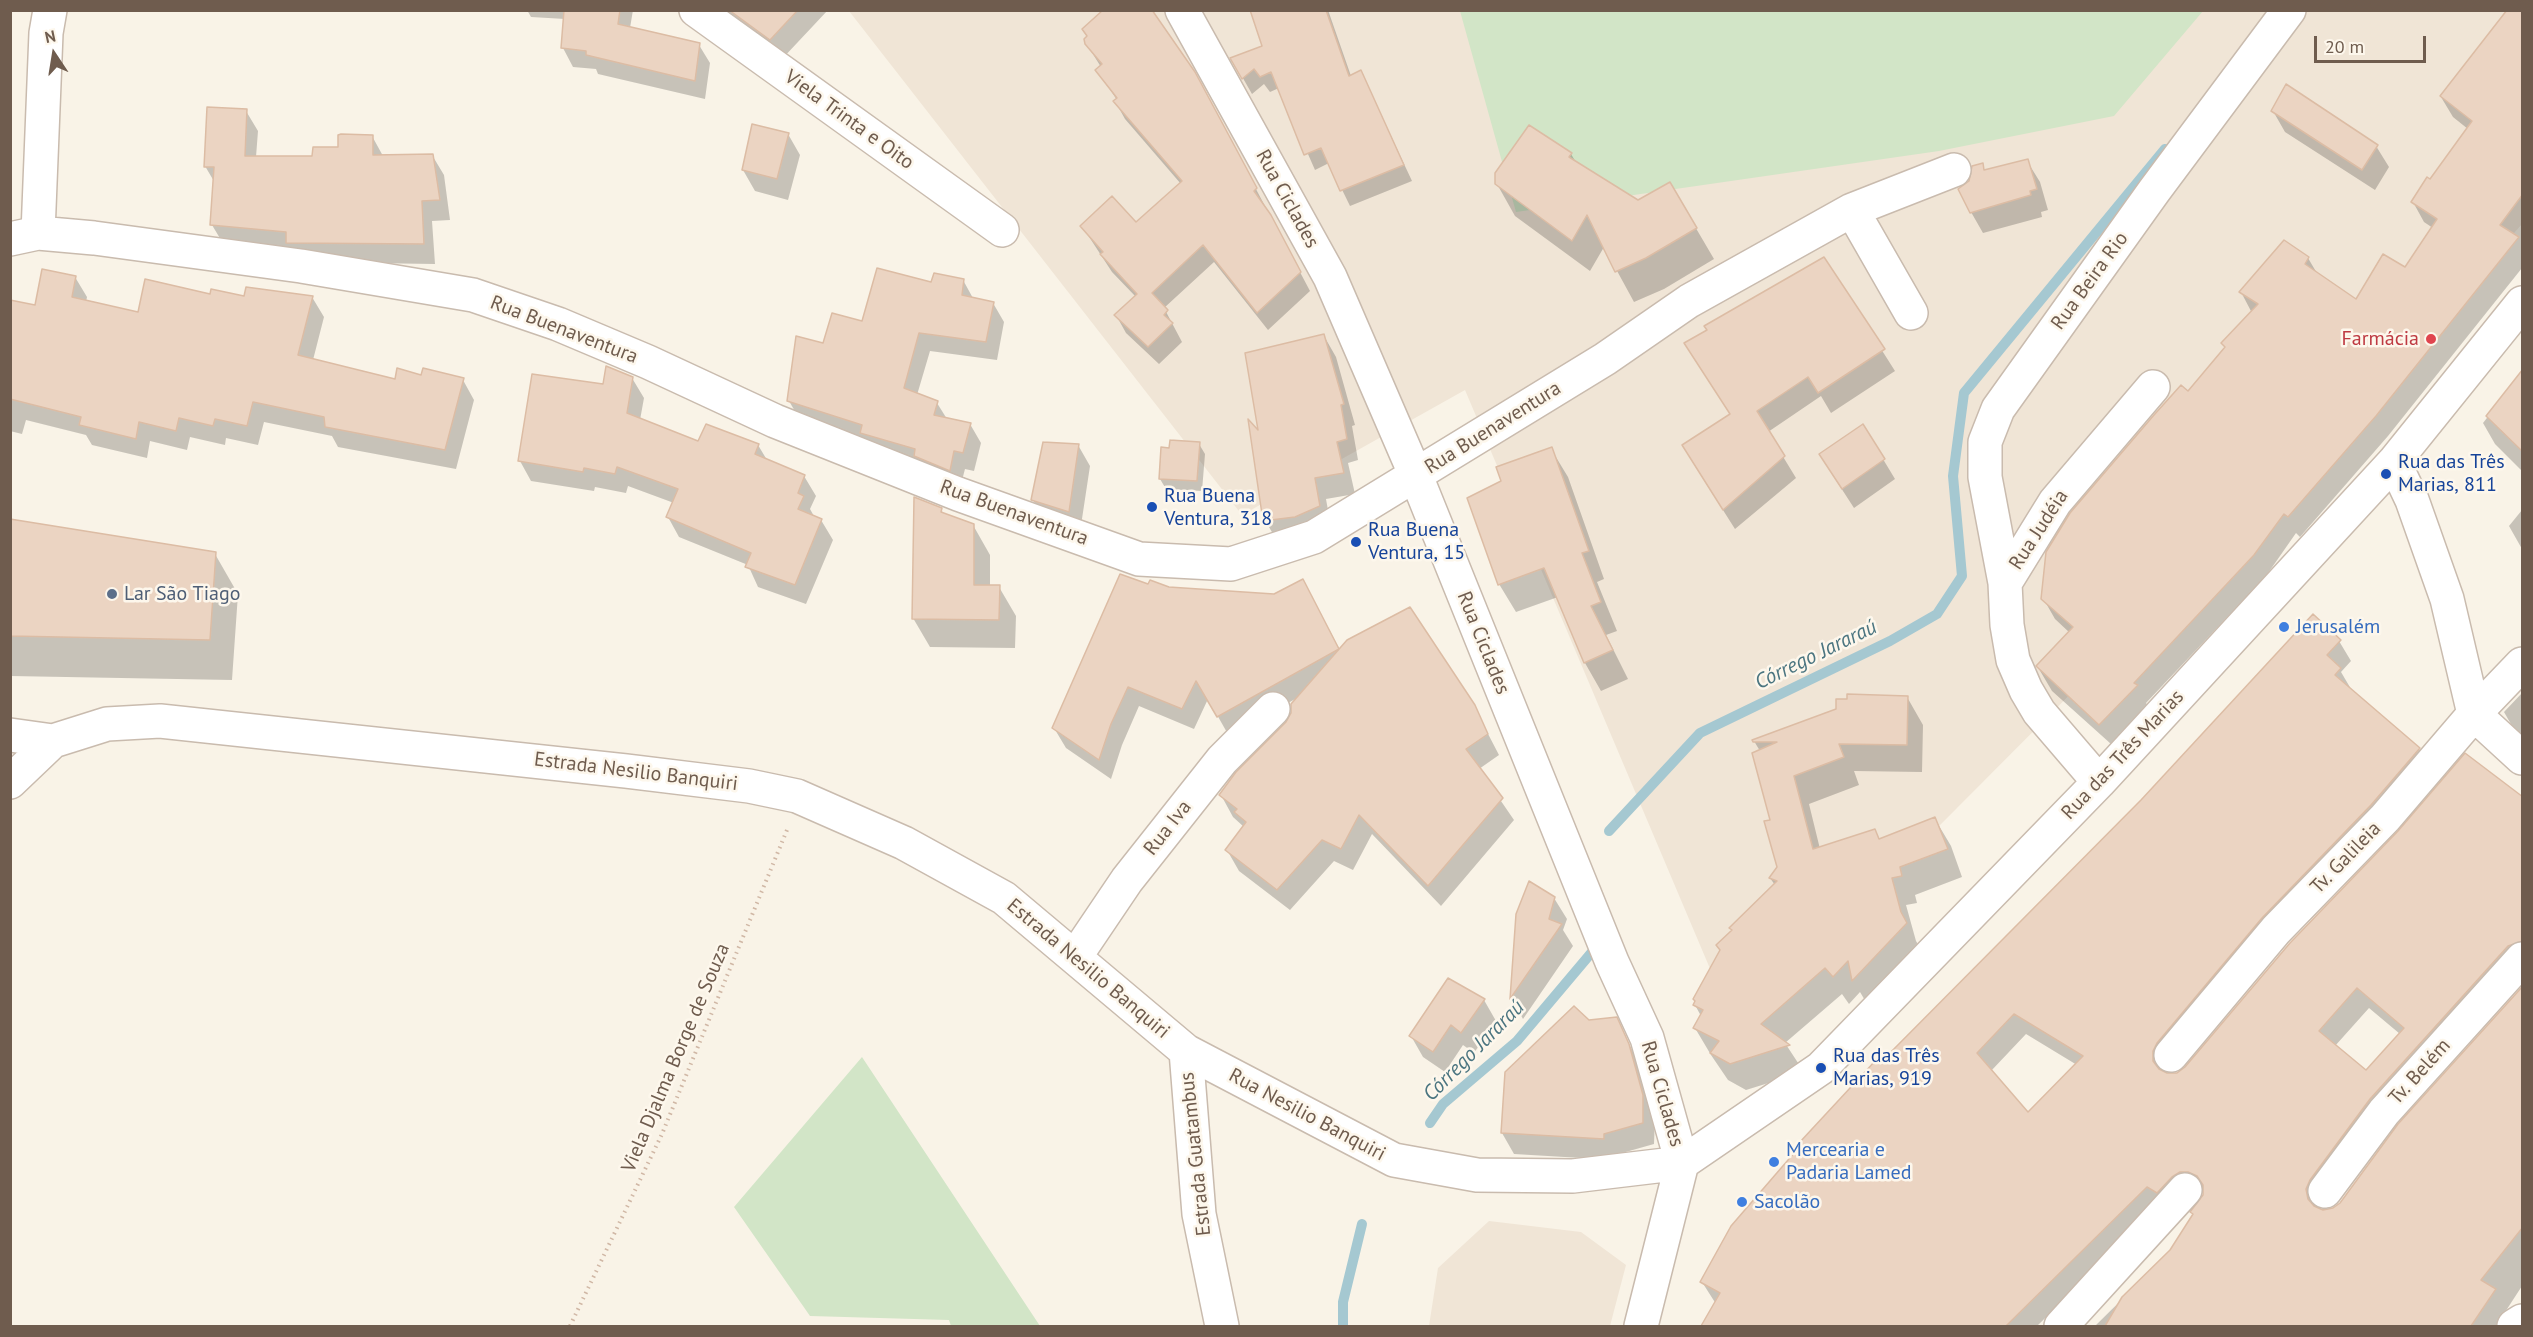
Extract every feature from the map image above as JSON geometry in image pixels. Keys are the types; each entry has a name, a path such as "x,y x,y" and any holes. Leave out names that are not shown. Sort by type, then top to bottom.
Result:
{"street":[{"path":"24,236 50,10"},
{"name":"Viela Trinta e Oito","path":"696,10 1002,230"},
{"name":"Rua Ciclades","path":"1182,10 1330,277 1416,476 1612,962 1647,1038 1682,1163"},
{"name":"Rua Beira Rio","path":"2005,583 1985,477 1985,442 1998,409 2154,191 2289,10"},
{"name":"Rua Buenaventura","path":"24,236 301,266 473,295 558,324 648,362 775,421 958,494 1139,559 1231,564 1314,537 1605,359 1689,301 1852,210 1954,170"},
{"path":"1852,210 1911,314"},
{"name":"Rua das Três Marias","path":"1682,1163 1821,1068 2099,782 2394,462 2523,303"},
{"name":"Rua Judéia","path":"2099,782 2038,712 2026,690 2013,660 2007,625 2005,583 2055,502 2153,387"},
{"path":"2394,462 2412,500 2447,599 2474,714 2523,758"},
{"name":"Tv. Galileia","path":"2171,1055 2276,930 2385,818 2474,714 2523,664"},
{"name":"Rua Iva","path":"1075,957 1127,880 1222,760 1273,709"},
{"name":"Estrada Nesilio Banquiri","path":"10,735 53,741 107,723 160,721 693,779 749,786 797,796 904,843 1004,898 1186,1051"},
{"path":"10,782 53,741"},
{"name":"Tv. Belém","path":"2325,1191 2384,1112 2523,959"},
{"name":"Rua Nesilio Banquiri","path":"1186,1051 1394,1160 1477,1175 1573,1176 1682,1163"},
{"name":"Estrada Guatambus","path":"1186,1051 1199,1214 1222,1326"},
{"path":"1641,1326 1682,1163"},
{"path":"2061,1326 2185,1190"},
{"path":"2514,1326 2523,1321"}],"path":[{"name":"Viela Djalma Borge de Souza","path":"570,1326 662,1134 782,845 797,796"}],"shaded area":[{"path":"849,11 2522,11 2522,224 2396,367 1736,1030 1465,390 1242,515"},
{"path":"1489,1221 1581,1232 1626,1265 1610,1326 1429,1326 1438,1268"}],"green space":[{"path":"1460,11 2203,11 2114,116 1939,151 1516,212"},
{"path":"862,1057 1040,1326 951,1326 949,1320 810,1316 734,1207"}],"building":[{"path":"564,10 620,10 618,24 700,43 695,81 586,55 586,51 561,48"},
{"path":"729,10 798,10 770,40"},
{"path":"1103,10 1152,10 1195,72 1257,188 1254,191 1271,215 1301,272 1257,313 1203,245 1152,293 1168,310 1164,315 1173,323 1148,347 1114,315 1137,294 1100,254 1103,252 1080,226 1112,196 1136,222 1182,181 1113,101 1117,98 1095,70 1102,64 1085,44 1084,39 1087,36 1082,29"},
{"path":"1250,10 1326,10 1349,76 1361,70 1404,165 1340,191 1321,148 1304,155 1271,72 1260,77 1254,69 1242,79 1230,58 1262,46"},
{"path":"2507,10 2523,10 2523,194 2500,225 2519,237 2376,416 2288,517 2284,514 2254,555 2134,683 2138,685 2099,725 2036,666 2073,627 2041,599 2046,552 2070,513 2181,385 2188,391 2225,347 2221,343 2258,304 2239,292 2284,240 2309,257 2305,264 2356,299 2383,254 2405,267 2437,219 2411,202 2427,177 2430,179 2472,121 2440,96"},
{"path":"2286,84 2378,145 2362,170 2271,111"},
{"path":"207,107 247,109 245,156 312,156 313,147 338,147 338,135 341,134 373,135 373,155 433,154 440,200 422,201 424,244 286,243 286,232 210,225 214,167 204,167"},
{"path":"752,124 789,133 777,179 742,170"},
{"path":"1529,125 1572,153 1569,157 1638,200 1670,182 1697,228 1646,258 1615,272 1587,215 1572,241 1495,184 1495,173"},
{"path":"2028,159 2037,189 2030,191 2031,195 1970,213 1958,189 1969,181 1972,166 1983,163 1984,170"},
{"path":"1824,257 1885,349 1818,393 1808,377 1757,411 1785,456 1723,510 1682,445 1730,414 1684,343 1707,330 1704,326"},
{"path":"877,268 931,282 934,273 964,279 962,295 994,302 986,342 919,333 904,388 938,401 934,415 971,423 963,453 954,451 950,471 914,456 915,449 860,433 862,425 787,401 796,336 823,343 832,313 862,321"},
{"path":"42,269 76,276 72,297 138,312 145,279 210,294 211,289 244,296 246,287 313,296 298,355 395,379 397,368 421,375 423,368 464,378 445,450 325,427 324,417 253,402 247,426 215,419 213,426 179,418 176,431 139,422 136,439 79,425 81,417 10,399 10,300 35,305"},
{"path":"1324,334 1344,404 1341,405 1347,439 1337,442 1344,473 1315,478 1320,506 1295,517 1263,521 1248,419 1258,430 1245,353"},
{"path":"606,366 633,377 627,413 698,441 706,424 759,444 755,454 805,475 798,493 804,496 798,509 822,519 795,585 745,567 751,553 666,517 678,489 617,467 615,474 584,468 583,472 518,461 532,374 603,384"},
{"path":"2523,369 2523,452 2486,416"},
{"path":"1863,424 1885,459 1842,489 1819,454"},
{"path":"1170,440 1200,442 1197,481 1159,479 1161,447 1169,448"},
{"path":"1043,442 1079,444 1069,512 1031,500"},
{"path":"1552,447 1589,551 1582,553 1601,602 1591,606 1613,650 1584,663 1544,568 1498,585 1467,498 1501,481 1496,467"},
{"path":"914,497 942,508 941,512 974,524 974,585 1000,585 999,620 912,619"},
{"name":"Lar São Tiago","path":"10,519 216,552 210,640 10,636"},
{"path":"1120,574 1148,584 1150,580 1169,587 1274,594 1303,579 1339,649 1217,717 1196,681 1182,709 1128,687 1111,724 1099,760 1052,728"},
{"path":"1410,607 1475,705 1488,734 1466,749 1503,798 1428,886 1359,815 1341,849 1322,840 1277,890 1225,850 1246,822 1234,812 1237,809 1219,795 1236,772 1286,722 1291,713 1291,704 1347,640"},
{"path":"2313,614 2341,640 2327,655 2341,668 2335,675 2420,748 2371,805 2262,918 2157,1043 2153,1051 2153,1061 2159,1069 2167,1073 2177,1073 2185,1067 2290,943 2398,831 2465,753 2523,797 2523,941 2508,946 2370,1099 2310,1180 2306,1189 2308,1199 2314,1206 2323,1210 2333,1208 2340,1203 2398,1124 2523,986 2523,1227 2481,1280 2496,1289 2471,1326 2105,1326 2122,1297 2170,1250 2193,1214 2190,1212 2203,1195 2203,1185 2197,1176 2188,1172 2180,1172 2157,1193 2147,1187 2006,1326 1701,1326 1720,1293 1700,1282 1731,1226 1801,1145 1799,1143 1876,1060 1879,1064 2141,800","holes":["2357,988 2404,1028 2366,1070 2319,1031","2014,1014 2083,1056 2028,1112 1977,1053"]},
{"path":"1847,694 1908,696 1907,745 1839,744 1844,757 1794,776 1813,849 1875,829 1879,839 1935,817 1948,849 1900,867 1902,876 1892,878 1901,912 1907,923 1852,981 1848,961 1833,977 1825,968 1761,1024 1790,1045 1730,1064 1710,1053 1719,1041 1693,1028 1703,1010 1693,1005 1695,1001 1693,999 1720,950 1716,945 1732,930 1729,928 1777,881 1769,878 1777,867 1764,821 1770,820 1752,753 1777,742 1753,742 1752,740 1836,709 1836,699 1847,699"},
{"path":"1529,881 1555,897 1549,919 1562,924 1510,999 1516,914"},
{"path":"1448,978 1485,999 1461,1033 1451,1025 1433,1052 1409,1036"},
{"path":"1574,1006 1589,1020 1617,1017 1629,1044 1643,1095 1643,1123 1604,1134 1604,1139 1501,1133 1505,1072"}],"waterway":[{"name":"Córrego Jararaú","path":"1609,831 1700,733 1890,641 1937,614 1962,576 1953,476 1964,393 2165,149"},
{"name":"Córrego Jararaú","path":"1430,1123 1443,1104 1517,1041 1592,952"},
{"name":"Córrego Jararaú","path":"1343,1326 1343,1302 1362,1224"}],"place":[{"name":"Farmácia","path":"2431,339"},
{"name":"Rua das Três Marias, 811","path":"2386,474"},
{"name":"Rua Buena Ventura, 318","path":"1152,507"},
{"name":"Rua Buena Ventura, 15","path":"1356,542"},
{"name":"Lar São Tiago","path":"112,594"},
{"name":"Jerusalém","path":"2284,627"},
{"name":"Rua das Três Marias, 919","path":"1821,1068"},
{"name":"Mercearia e Padaria Lamed","path":"1774,1162"},
{"name":"Sacolão","path":"1742,1202"}]}
